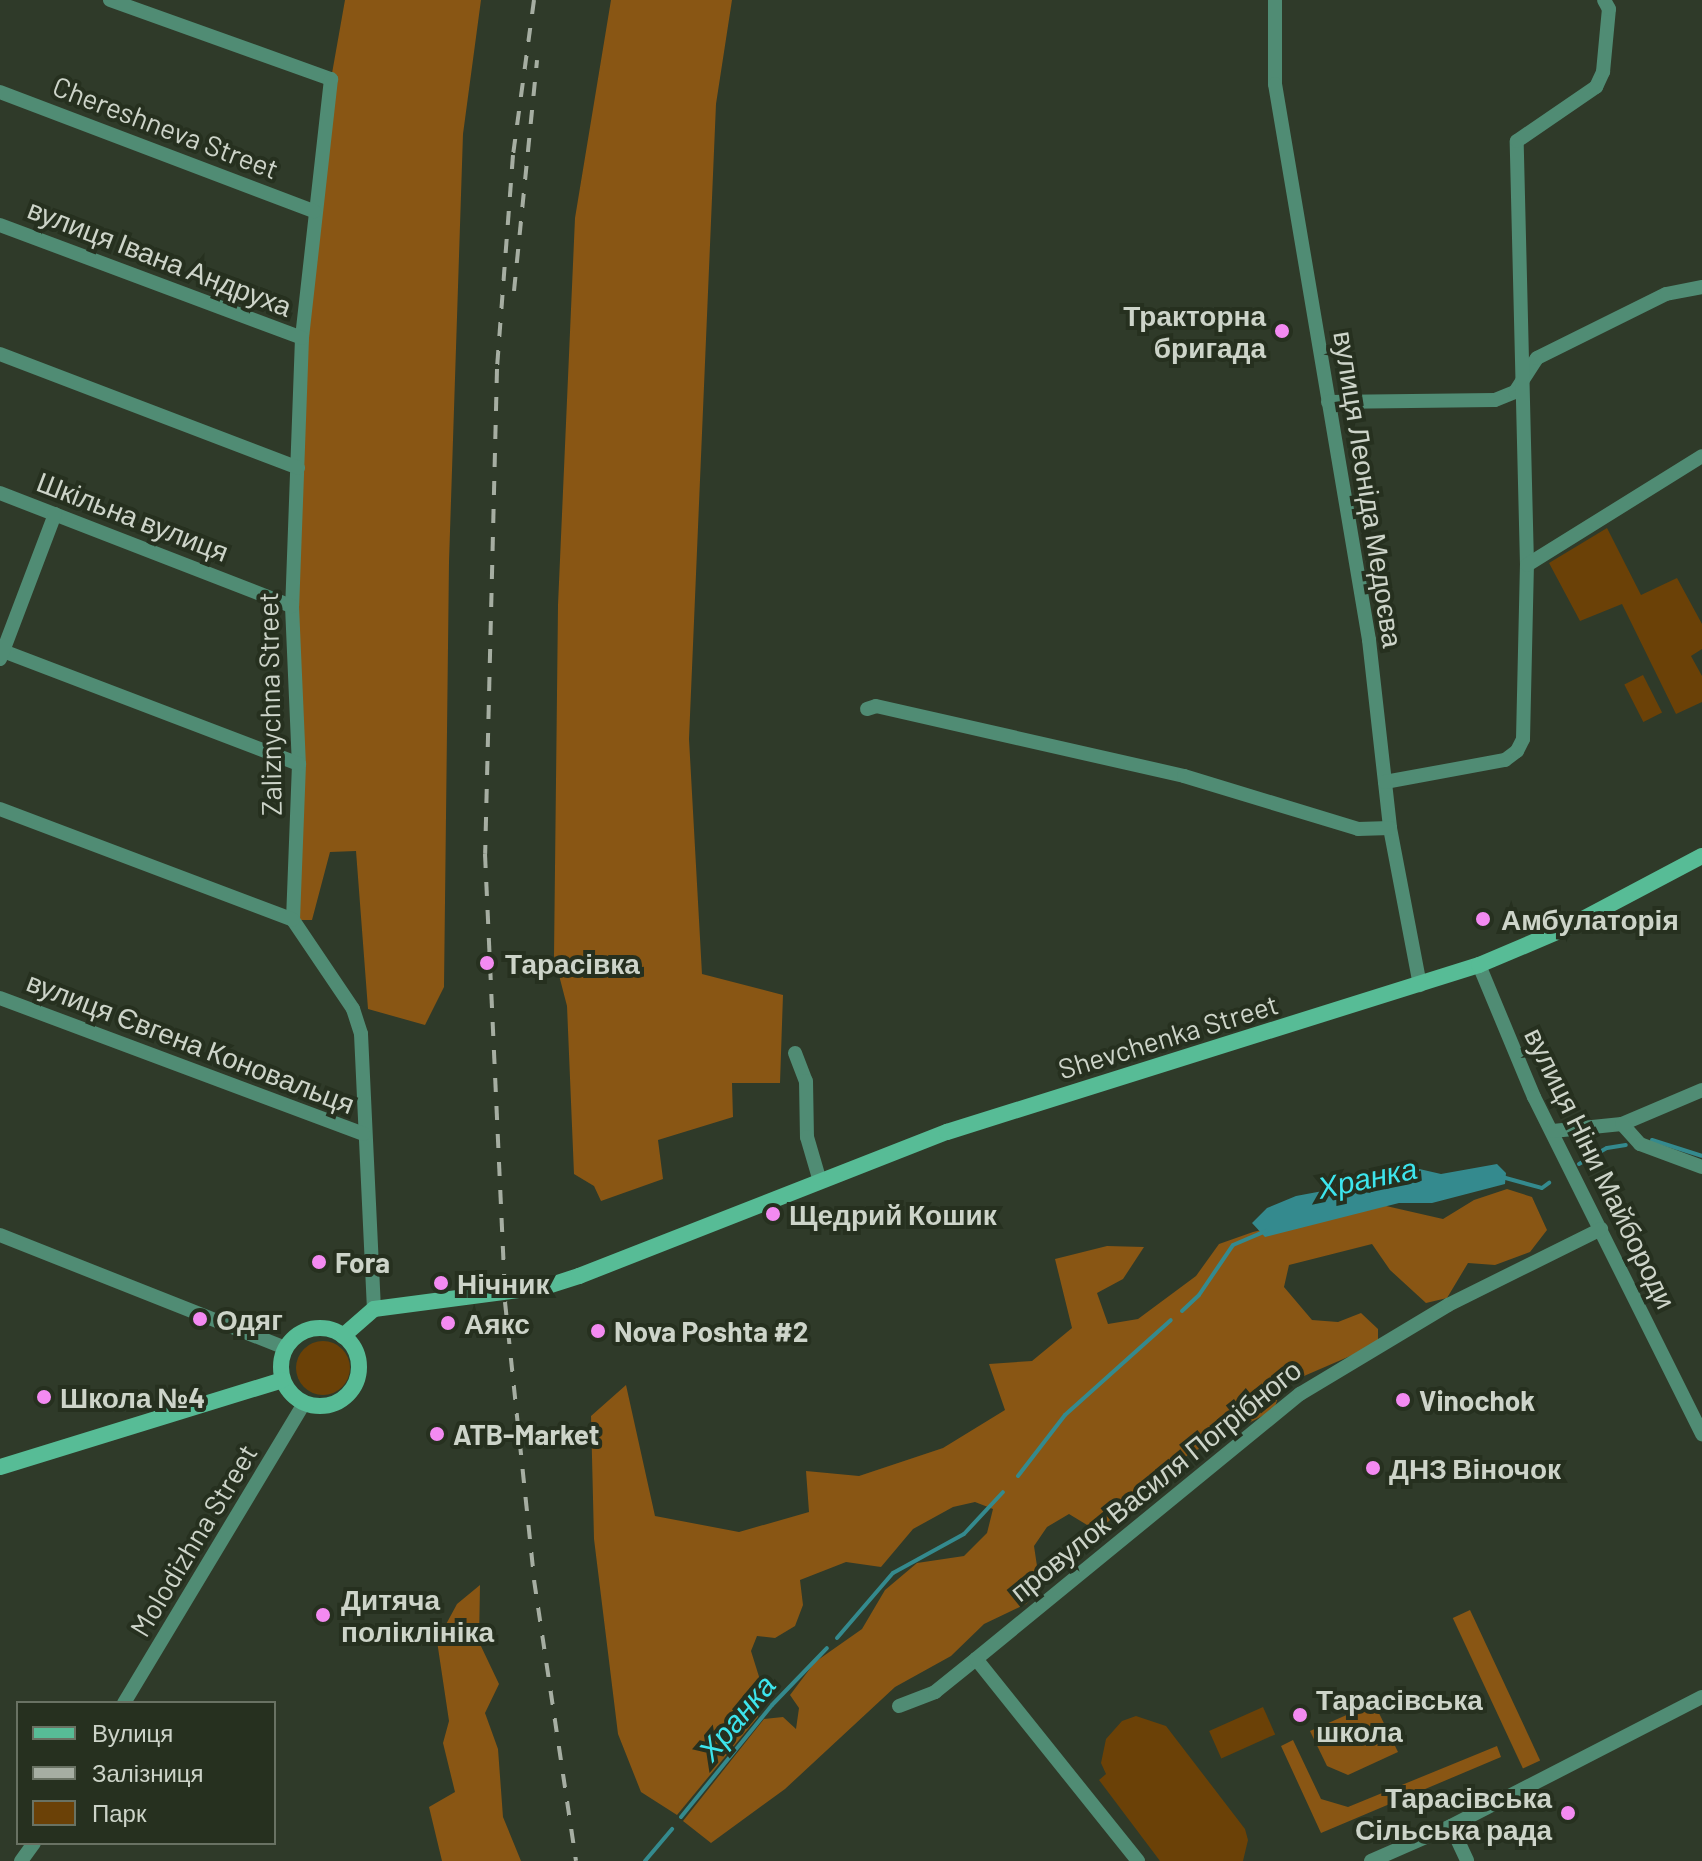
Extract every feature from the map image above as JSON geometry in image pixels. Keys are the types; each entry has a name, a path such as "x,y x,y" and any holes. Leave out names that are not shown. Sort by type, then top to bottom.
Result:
{"main road":[{"name":"Shevchenka Street","path":"374,1309 548,1286 643,1251 819,1178 947,1132 1479,965 1562,930 1702,856"},
{"path":"343,1336 374,1309"},
{"path":"331,1330 343,1336 359,1365 353,1387 326,1406 304,1403 282,1380 285,1348 305,1331 331,1330"},
{"path":"0,1467 282,1380"}],"street":[{"name":"Zaliznychna Street","path":"110,0 331,79 302,338 292,606 299,764 293,920"},
{"name":"вулиця Леоніда Медоєва","path":"1275,0 1275,84 1369,640 1390,828 1420,985"},
{"path":"1385,782 1505,760 1517,751 1523,739 1527,565 1517,141 1596,87 1603,72 1609,9 1604,0"},
{"name":"Chereshneva Street","path":"0,92 314,211"},
{"name":"вулиця Івана Андруха","path":"0,225 302,338"},
{"path":"1328,402 1495,400 1515,392 1523,375 1537,358 1666,294 1702,287"},
{"path":"0,354 298,468"},
{"path":"1527,565 1702,456"},
{"name":"Шкільна вулиця","path":"0,493 292,606"},
{"path":"55,514 2,655 299,764"},
{"path":"867,709 876,706 1184,776 1358,829 1390,828"},
{"path":"0,809 293,920 353,1009 361,1034 363,1134 374,1309"},
{"name":"вулиця Ніни Майбороди","path":"1479,965 1553,1131 1702,1434"},
{"name":"вулиця Євгена Коновальця","path":"0,998 363,1134"},
{"path":"795,1053 806,1081 807,1137 819,1178"},
{"path":"1553,1131 1622,1124 1702,1090"},
{"path":"1622,1124 1640,1144 1702,1167"},
{"name":"провулок Василя Погрібного","path":"899,1706 935,1692 1300,1394 1448,1305 1601,1229"},
{"path":"0,1235 285,1348"},
{"name":"Molodizhna Street","path":"125,1701 304,1403"},
{"path":"976,1659 1138,1861"},
{"path":"1371,1861 1451,1826 1702,1697"},
{"path":"1451,1826 1467,1861"}],"green space":[{"path":"1607,528 1641,595 1677,578 1702,624 1702,649 1691,656 1702,676 1702,702 1676,714 1622,604 1580,621 1549,563"},
{"path":"1643,675 1662,712 1643,722 1624,685"},
{"path":"323,1341 342,1349 350,1368 342,1387 323,1395 304,1387 296,1368 304,1349"},
{"path":"1263,1707 1275,1734 1221,1758 1209,1731"},
{"path":"1136,1716 1166,1726 1245,1829 1248,1840 1243,1861 1160,1861 1099,1780 1106,1774 1101,1763 1106,1739 1122,1721"}],"shaded area":[{"path":"345,0 481,0 463,134 449,562 444,987 425,1025 368,1009 356,851 330,852 312,920 293,920 301,381 331,79"},
{"path":"611,0 732,0 716,104 689,739 702,974 783,995 780,1083 732,1083 733,1117 658,1140 663,1179 601,1201 594,1186 574,1174 567,1006 554,956 558,605 575,218"},
{"path":"1507,1189 1532,1197 1547,1230 1530,1252 1495,1265 1468,1263 1447,1298 1426,1303 1390,1270 1372,1244 1289,1265 1284,1287 1312,1320 1338,1322 1361,1313 1378,1329 1378,1344 1304,1376 1274,1374 1279,1394 1274,1410 1189,1454 1097,1531 1069,1514 1047,1527 1034,1546 1037,1566 1049,1578 1026,1604 984,1624 951,1656 895,1687 785,1789 711,1843 683,1821 764,1719 783,1717 796,1729 799,1708 790,1695 815,1662 862,1629 885,1590 917,1563 964,1556 987,1533 993,1509 975,1502 953,1507 913,1529 881,1567 846,1562 800,1580 803,1605 795,1626 775,1638 757,1636 751,1651 761,1683 758,1717 677,1815 641,1792 618,1734 594,1539 591,1416 626,1385 655,1516 739,1532 809,1512 806,1471 859,1476 943,1448 1005,1410 989,1364 1032,1361 1072,1328 1055,1259 1107,1246 1144,1247 1123,1279 1097,1293 1108,1324 1138,1319 1196,1276 1219,1244 1253,1232 1373,1203 1443,1219 1474,1200"},
{"path":"480,1585 479,1642 499,1684 485,1713 498,1749 503,1817 521,1861 442,1861 429,1807 455,1792 443,1743 449,1721 437,1641 457,1604"},
{"path":"1470,1610 1540,1760 1523,1768 1453,1618"},
{"path":"1374,1703 1398,1752 1348,1775 1327,1766 1310,1731"},
{"path":"1293,1740 1321,1799 1348,1807 1497,1746 1501,1757 1321,1833 1281,1746"}],"water":[{"path":"1497,1164 1506,1173 1505,1184 1432,1203 1399,1203 1265,1237 1252,1223 1267,1208 1296,1196 1387,1179 1415,1168 1441,1174"}],"waterway":[{"name":"Хранка","path":"1652,1140 1702,1156"},
{"name":"Хранка","path":"1579,1164 1607,1148 1626,1145"},
{"name":"Хранка","path":"1502,1177 1542,1188 1549,1183"},
{"name":"Хранка","path":"1182,1311 1199,1295 1233,1245 1266,1231"},
{"name":"Хранка","path":"1018,1476 1065,1415 1171,1320"},
{"name":"Хранка","path":"837,1638 893,1573 964,1534 1003,1492"},
{"name":"Хранка","path":"681,1817 772,1705 827,1648"},
{"name":"Хранка","path":"645,1861 672,1829"}],"railway":[{"path":"534,0 513,155 497,369 485,854 505,1302 534,1580 576,1861"},
{"path":"514,291 537,60"}],"place":[{"name":"Тракторна бригада","path":"1282,331"},
{"name":"Амбулаторія","path":"1483,919"},
{"name":"Тарасівка","path":"487,963"},
{"name":"Щедрий Кошик","path":"773,1214"},
{"name":"Fora","path":"319,1262"},
{"name":"Нічник","path":"441,1283"},
{"name":"Одяг","path":"200,1319"},
{"name":"Аякс","path":"448,1323"},
{"name":"Nova Poshta #2","path":"598,1331"},
{"name":"Школа №4","path":"44,1397"},
{"name":"Vinochok","path":"1403,1400"},
{"name":"ATB-Market","path":"437,1434"},
{"name":"ДНЗ Віночок","path":"1373,1468"},
{"name":"Дитяча поліклініка","path":"323,1615"},
{"name":"Тарасівська школа","path":"1300,1715"},
{"name":"Тарасівська Сільська рада","path":"1568,1813"}]}
